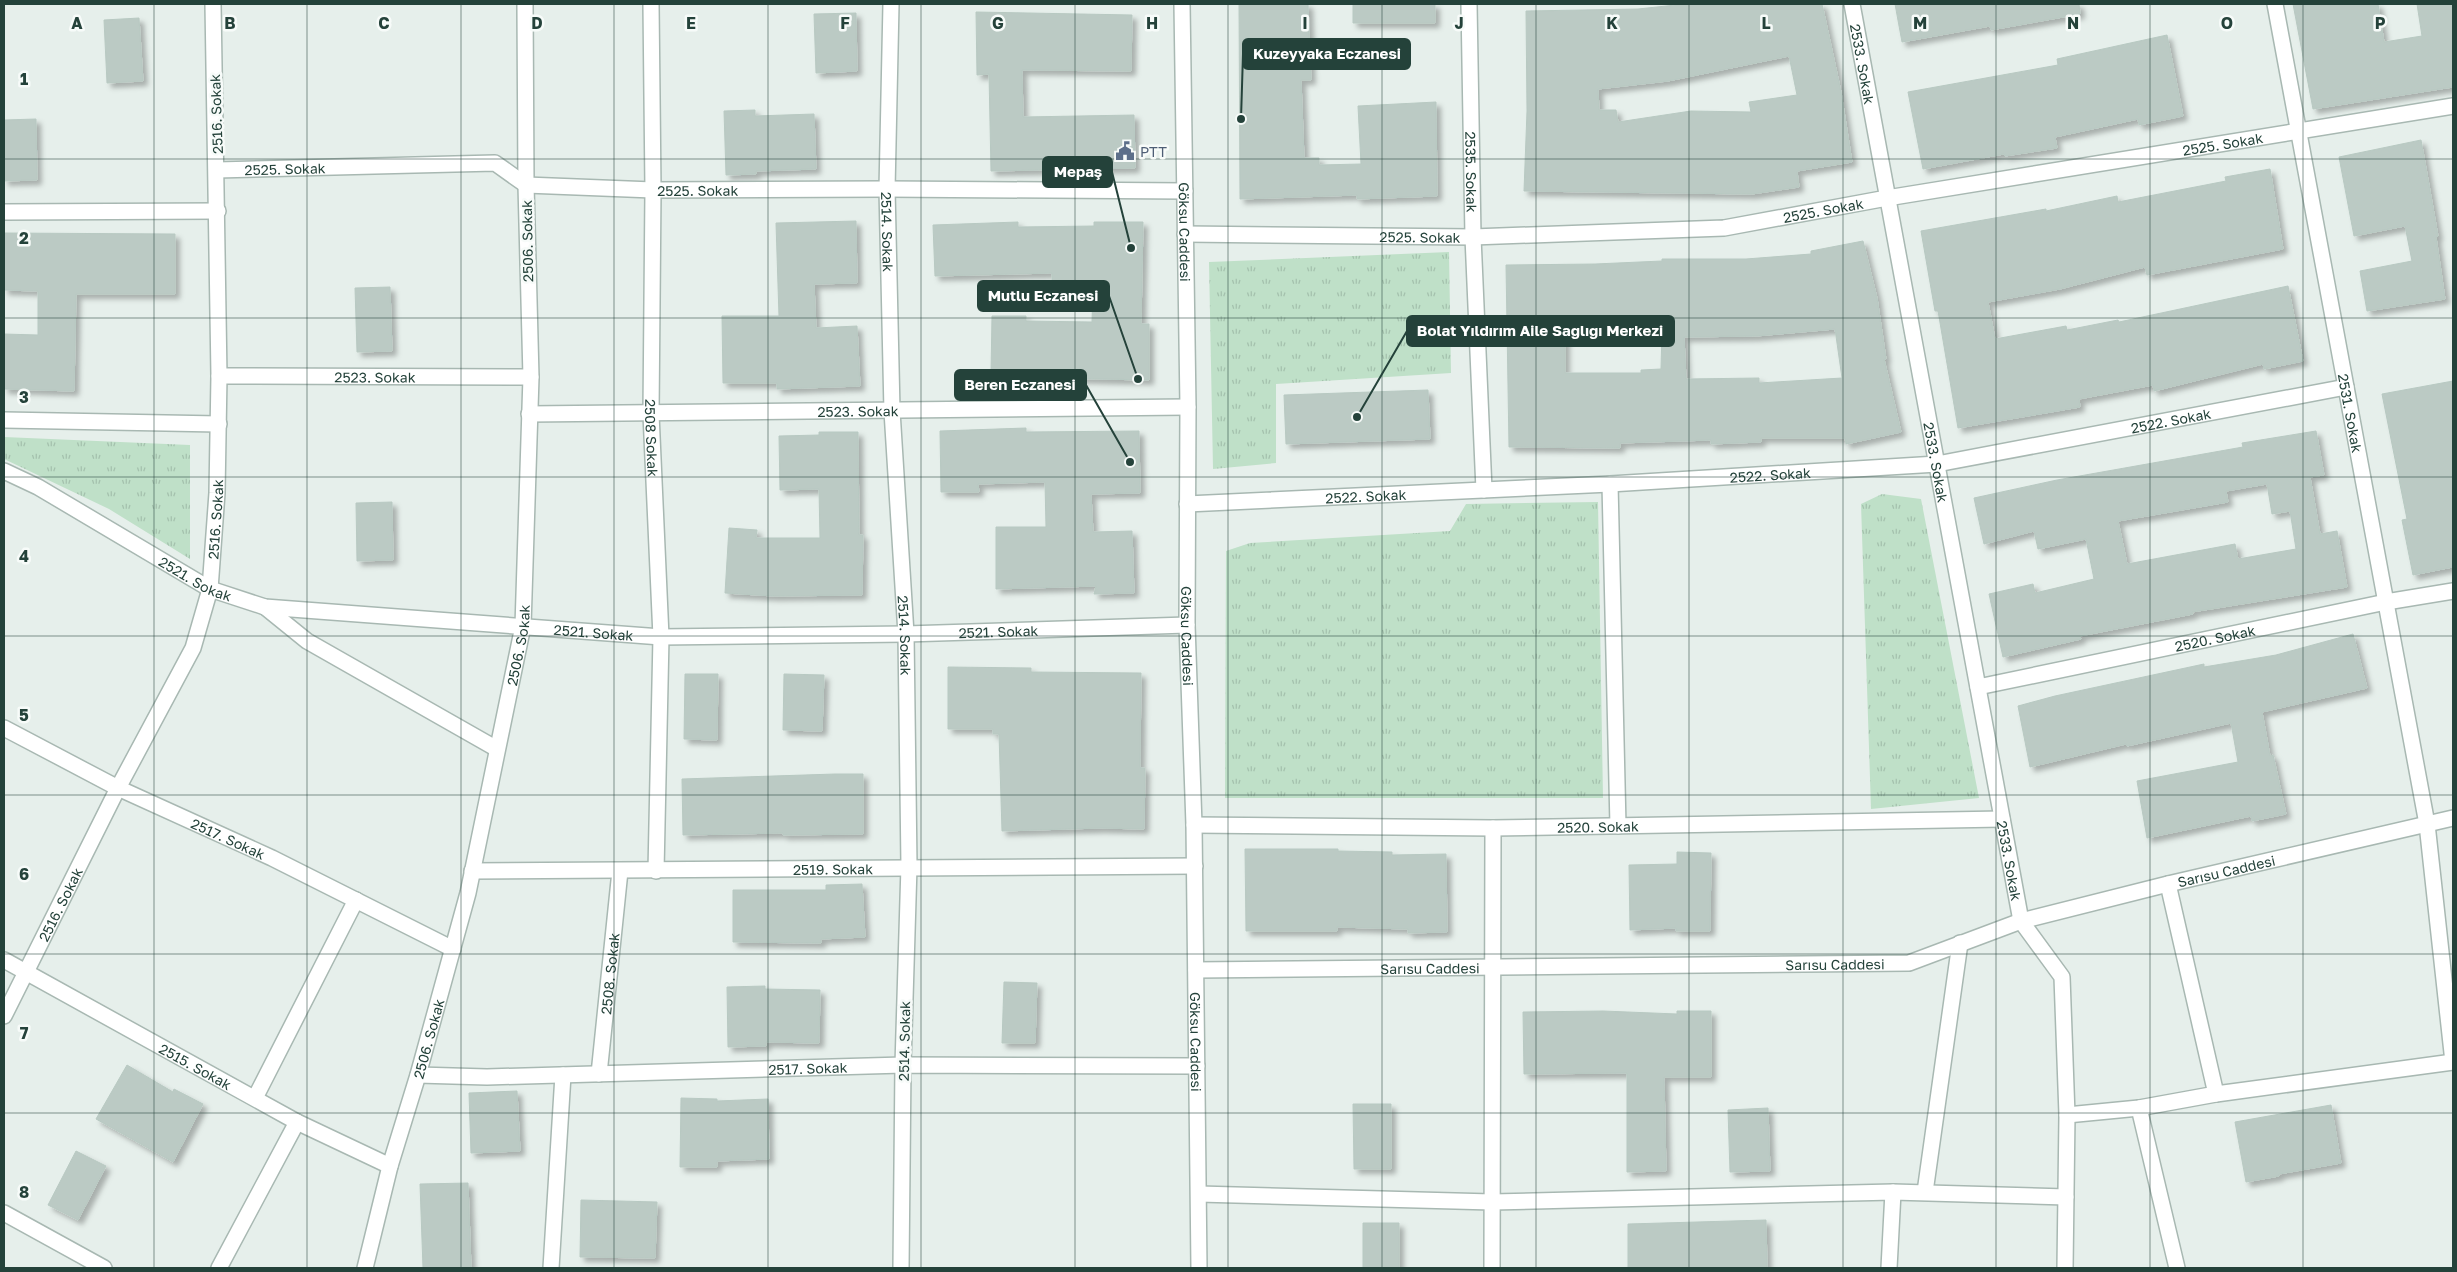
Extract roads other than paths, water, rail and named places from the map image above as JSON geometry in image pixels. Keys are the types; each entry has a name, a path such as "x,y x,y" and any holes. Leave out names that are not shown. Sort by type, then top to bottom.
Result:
{"street":[{"name":"2516. Sokak","path":"4,1016 118,788 193,648 210,590 219,424 218,211 213,4"},
{"name":"2506. Sokak","path":"365,1268 390,1166 418,1075 453,949 472,871 523,626 528,414 531,377 526,185 525,4"},
{"name":"2508 Sokak","path":"651,4 653,190 651,414 661,637 656,871"},
{"name":"2514. Sokak","path":"891,4 887,189 892,411 906,634 909,866 903,1065 902,1268"},
{"name":"Göksu Caddesi","path":"1182,4 1188,407 1187,624 1195,866 1200,1268"},
{"name":"2535. Sokak","path":"1470,4 1473,237 1484,490"},
{"name":"2533. Sokak","path":"1852,4 2021,921"},
{"name":"2531. Sokak","path":"2216,1094 2453,1062 2427,824 2275,4"},
{"name":"2525. Sokak","path":"1185,234 1473,237 1724,228 1887,198 2453,106"},
{"name":"2525. Sokak","path":"217,170 495,163 526,185 653,190 1185,191"},
{"path":"4,212 218,211"},
{"name":"2523. Sokak","path":"219,376 531,377"},
{"name":"2522. Sokak","path":"1187,504 1610,484 1937,464 2346,387"},
{"name":"2523. Sokak","path":"528,414 1188,407"},
{"path":"4,420 219,424"},
{"name":"2521. Sokak","path":"4,471 38,488 210,590 265,607 661,637 906,634 1187,624"},
{"path":"1610,484 1618,826"},
{"name":"2520. Sokak","path":"1978,687 2386,602 2453,591"},
{"path":"265,607 308,642 497,749"},
{"name":"2517. Sokak","path":"4,728 118,788 272,858 453,949"},
{"name":"Sarısu Caddesi","path":"1196,970 1909,963 2021,921 2168,884 2453,818"},
{"name":"2520. Sokak","path":"1194,825 1492,828 2002,819"},
{"path":"1492,828 1492,1268"},
{"name":"2519. Sokak","path":"472,871 656,871 909,866 1195,866"},
{"name":"2508. Sokak","path":"599,1074 620,871"},
{"path":"2066,1115 2139,1108 2216,1094 2168,884"},
{"path":"255,1098 356,900"},
{"path":"2021,921 2062,977 2066,1115 2065,1268"},
{"path":"1925,1192 1960,943"},
{"name":"2515. Sokak","path":"4,960 296,1122 390,1166"},
{"name":"2517. Sokak","path":"418,1075 563,1075 903,1065 1197,1066"},
{"path":"551,1268 563,1075"},
{"path":"2139,1108 2177,1268"},
{"path":"219,1268 296,1122"},
{"path":"1199,1194 1492,1202 1892,1192 2066,1197"},
{"path":"1889,1268 1892,1192"},
{"path":"4,1213 104,1268"}],"place":[{"name":"Kuzeyyaka Eczanesi","path":"1241,119"},
{"name":"PTT","path":"1125,151"},
{"name":"Mepaş","path":"1131,248"},
{"name":"Mutlu Eczanesi","path":"1138,379"},
{"name":"Bolat Yıldırım Aile Sağlığı Merkezi","path":"1357,417"},
{"name":"Beren Eczanesi","path":"1130,462"}]}
